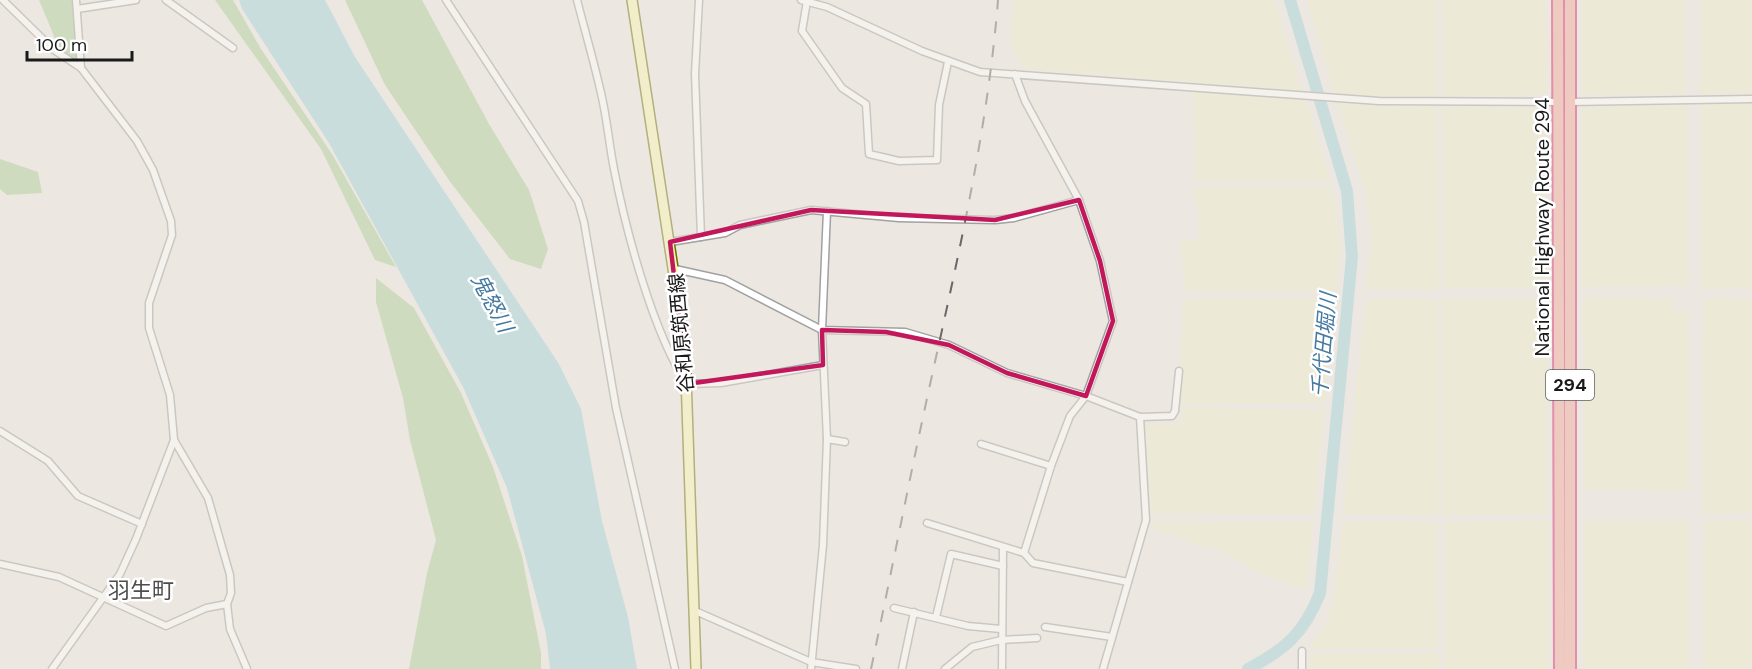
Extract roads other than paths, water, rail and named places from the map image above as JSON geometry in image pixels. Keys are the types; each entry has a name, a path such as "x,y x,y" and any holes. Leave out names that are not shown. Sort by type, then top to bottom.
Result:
{"highway":[{"name":"National Highway Route 294","path":"1558,0 1560,669"},
{"name":"National Highway Route 294","path":"1570,0 1570,669"}],"main road":[{"name":"谷和原筑西線","path":"632,0 675,269 685,347 692,610 696,669"}],"street":[{"path":"3,0 54,50 81,68 137,141 153,170 171,221 171,235 149,303 149,328 171,395 174,440 120,574 52,669"},
{"path":"76,0 81,68"},
{"path":"77,9 136,0"},
{"path":"166,0 233,48"},
{"path":"446,0 578,201 584,222 616,408 675,669"},
{"path":"577,0 602,94 615,172 640,270 659,327 677,369 687,384 721,383 763,373 823,365"},
{"path":"699,0 695,74 701,237"},
{"path":"948,62 939,105 937,160 899,161 869,154 866,104 842,88 802,31 804,1 883,31 948,62 980,72 1379,101 1571,102 1752,99"},
{"path":"1015,74 1025,101 1079,200 1101,261 1113,321 1086,396 1070,416 1051,466 1024,554"},
{"path":"670,242 725,233 740,225 811,210 898,218 995,219 1014,218 1079,200"},
{"path":"811,665 823,545 827,439 822,330 827,211"},
{"path":"675,269 725,280 822,330 905,332 949,345 1007,373 1086,396 1140,417 1172,416 1175,411 1179,370"},
{"path":"1103,669 1146,520 1140,417"},
{"path":"0,431 48,461 78,496 142,524"},
{"path":"827,439 844,442"},
{"path":"174,440 208,498 230,575 231,593 227,604 230,629 247,669"},
{"path":"981,444 1051,466"},
{"path":"927,523 1024,554 1033,562 1128,582"},
{"path":"1002,669 1003,548"},
{"path":"936,617 951,554 1003,566"},
{"path":"0,564 59,577 166,626 206,608 227,604"},
{"path":"894,608 968,626 1001,628"},
{"path":"692,610 811,665 856,669"},
{"path":"902,669 914,612"},
{"path":"1045,627 1112,637"},
{"path":"945,669 972,647 1001,640 1037,638"},
{"path":"1302,651 1302,669"}],"water":[{"name":"鬼怒川","path":"239,0 325,0 355,57 559,364 581,409 602,521 628,617 637,669 550,669 546,634 507,488 463,387 329,143 242,9"}],"waterway":[{"name":"千代田堀川","path":"1248,669 1283,647 1292,638 1307,619 1320,593 1352,257 1347,191 1290,0"}],"railway":[{"path":"871,669 972,187 987,94 998,0"}],"district":[{"name":"羽生町","path":"141,590"}]}
